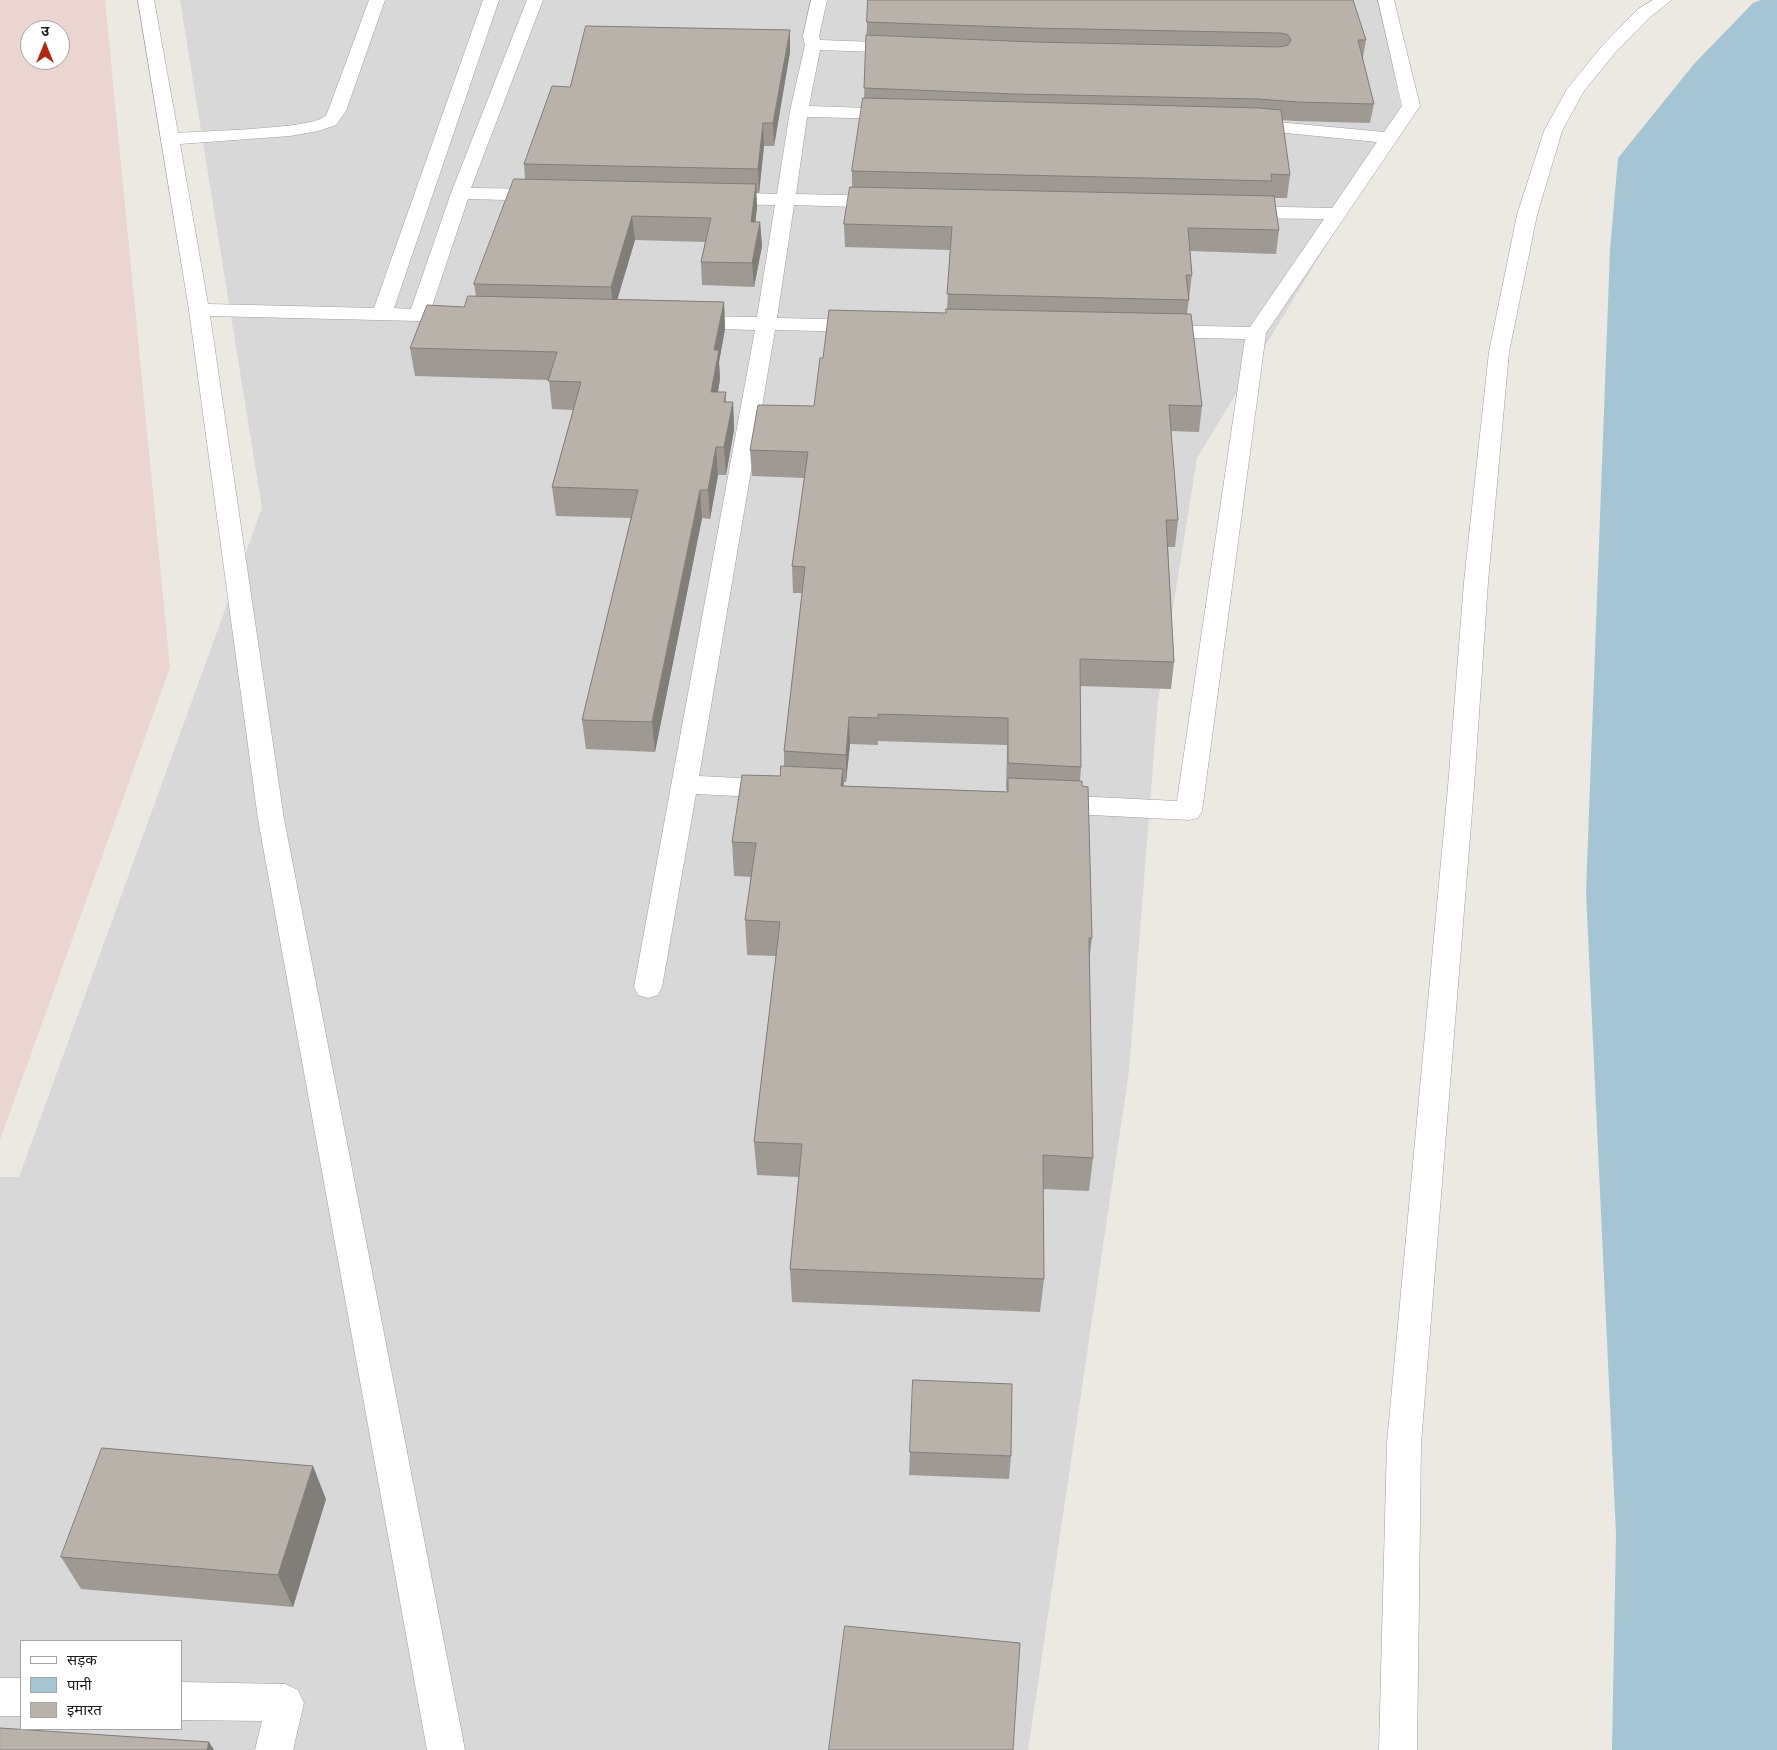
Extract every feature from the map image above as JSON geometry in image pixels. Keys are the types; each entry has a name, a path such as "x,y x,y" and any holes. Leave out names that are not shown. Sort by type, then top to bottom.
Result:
{"street":[{"path":"146,0 199,310 270,819 446,1750"},
{"path":"169,140 290,131 318,126 330,121 337,111 377,0"},
{"path":"382,314 491,0"},
{"path":"419,315 460,193 535,0"},
{"path":"648,987 766,324 799,111 813,46 811,36 819,0"},
{"path":"1030,802 1189,811 1256,333 1411,106 1386,0"},
{"path":"1398,1750 1404,1443 1461,787 1476,582 1499,352 1527,215 1553,131 1576,89 1608,50 1644,13 1664,0"},
{"path":"813,46 919,48"},
{"path":"799,111 917,115"},
{"path":"1228,124 1256,124 1390,138"},
{"path":"460,193 568,195"},
{"path":"697,198 902,202"},
{"path":"1218,211 1337,214"},
{"path":"199,310 478,317"},
{"path":"667,321 883,326"},
{"path":"1138,331 1256,333"},
{"path":"684,784 803,790"},
{"path":"0,1697 20,1697"},
{"path":"182,1701 285,1703 274,1750"}],"shaded area":[{"path":"0,0 105,0 170,668 0,1140"},
{"path":"180,0 1381,0 1417,96 1197,458 1158,701 1129,1071 1028,1750 0,1750 0,1177 19,1177 262,508"}],"water":[{"path":"1761,0 1777,0 1777,1750 1612,1750 1616,1534 1586,892 1610,250 1618,158 1694,64 1753,3"}],"building":[{"path":"868,0 1353,0 1366,40 1358,40 1374,104 864,88 866,35 1033,42 1280,47 1288,45 1291,40 1288,35 1281,33 1033,28 867,22"},
{"path":"586,26 790,30 773,123 763,123 758,169 524,164 552,86 570,87"},
{"path":"863,98 1281,110 1290,175 1271,174 1272,181 852,171"},
{"path":"514,179 756,184 751,222 760,222 752,263 701,262 711,218 632,216 611,287 474,284"},
{"path":"850,187 1274,196 1279,230 1188,228 1192,275 1186,275 1189,300 947,294 952,227 844,224"},
{"path":"468,296 724,302 714,350 719,350 711,392 726,392 724,402 733,402 724,447 716,447 708,490 700,490 652,722 582,720 638,490 552,487 581,382 548,381 557,352 410,348 427,305 464,307"},
{"path":"946,309 1191,314 1202,406 1169,405 1178,520 1166,520 1174,662 1080,659 1081,767 1008,763 1008,718 878,714 878,718 849,717 846,755 784,751 805,567 792,566 808,452 750,450 758,405 814,406 829,310 946,313"},
{"path":"781,766 843,769 841,786 1008,792 1008,778 1082,781 1082,786 1088,787 1092,938 1089,938 1093,1158 1043,1155 1044,1279 790,1269 802,1144 754,1142 780,922 745,920 756,843 732,842 742,775 780,776"},
{"path":"913,1380 1012,1384 1011,1456 910,1452"},
{"path":"102,1448 313,1466 278,1575 61,1557"},
{"path":"845,1626 1020,1643 1013,1750 829,1750"},
{"path":"0,1728 209,1742 207,1750 0,1750"}]}
